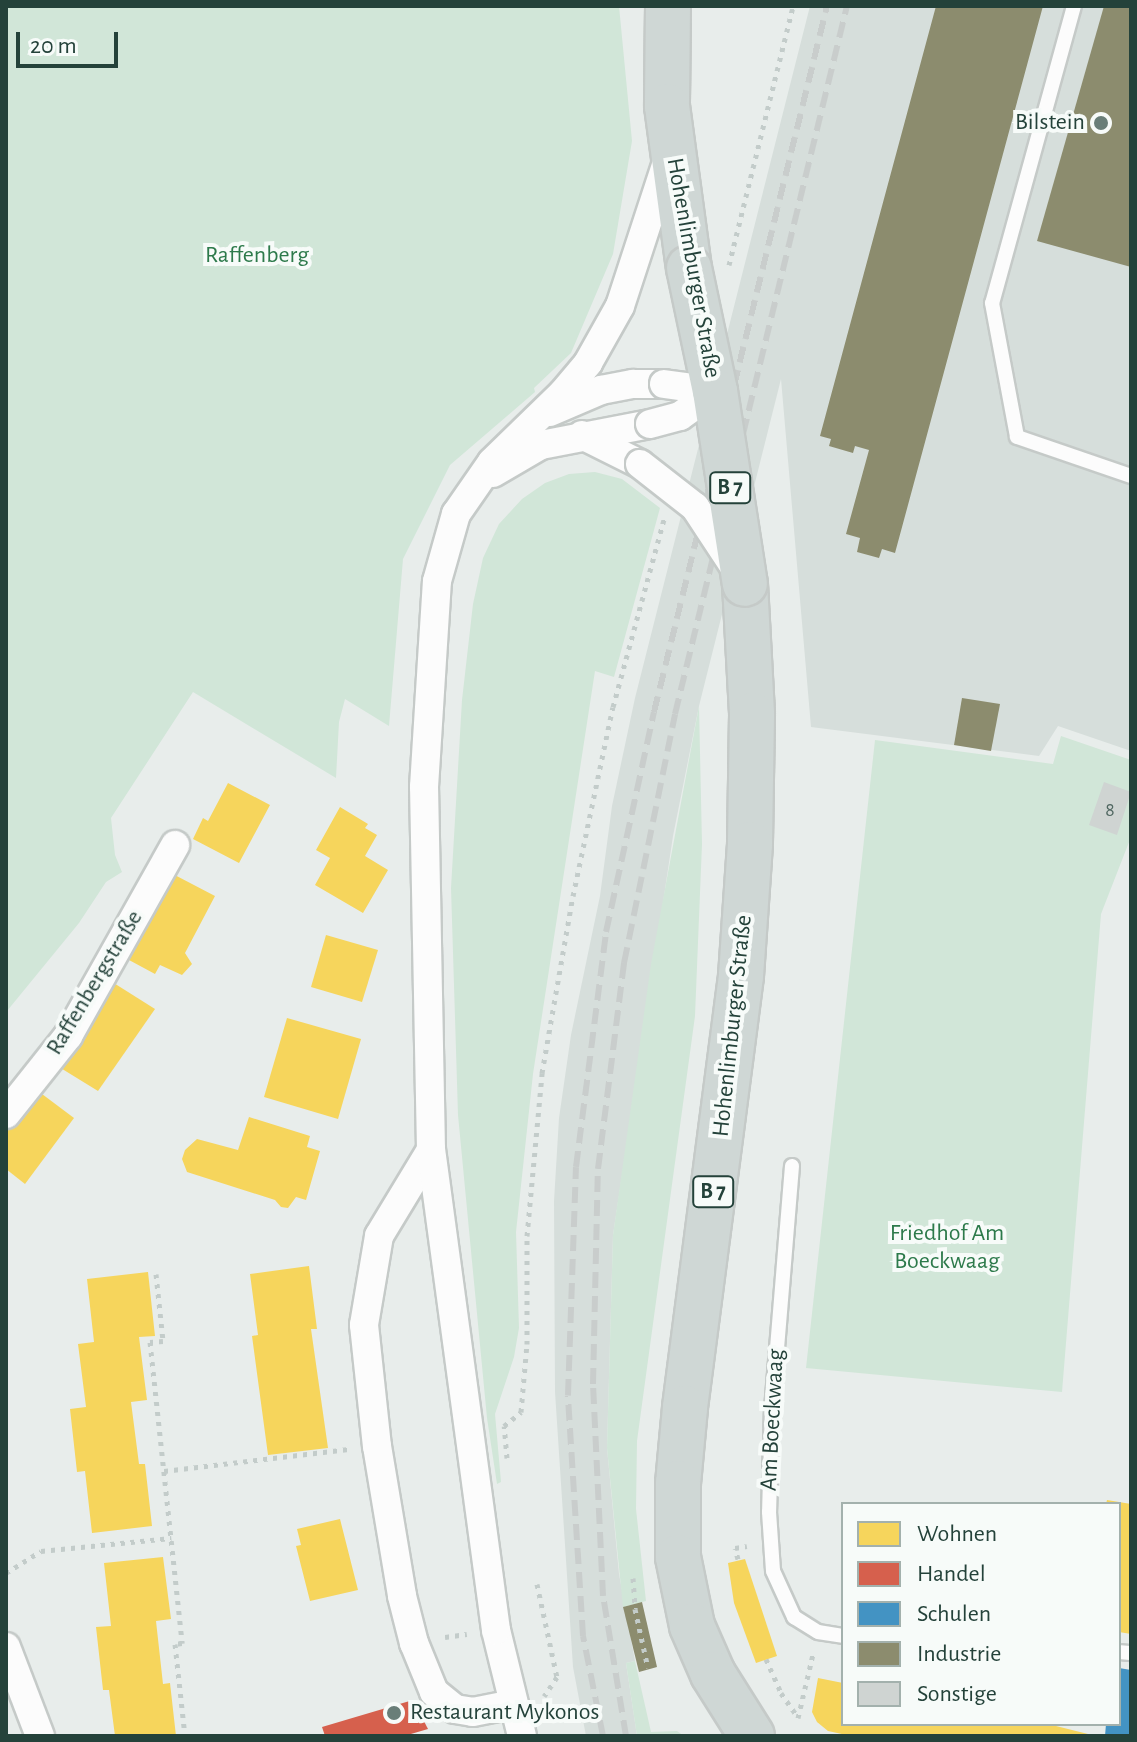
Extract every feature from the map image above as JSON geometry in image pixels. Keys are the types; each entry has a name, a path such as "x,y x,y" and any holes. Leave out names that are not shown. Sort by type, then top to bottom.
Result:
{"main road":[{"name":"Hohenlimburger Straße","path":"668,6 667,106 689,268 715,391 745,584 752,715 750,844 741,976 685,1408 678,1483 678,1557 692,1626 713,1674 752,1736"}],"street":[{"name":"Hohenlimburger Straße","path":"522,1736 496,1630 431,1150 424,787 437,581 456,514 492,462 588,363 620,306 672,145"},
{"name":"Hohenlimburger Straße","path":"537,418 601,390 633,384 664,384 715,391"},
{"name":"Hohenlimburger Straße","path":"479,481 541,445 680,416 715,391"},
{"name":"Hohenlimburger Straße","path":"582,435 640,464 695,507 745,584"},
{"name":"Raffenbergstraße","path":"6,1114 68,1036 175,845"},
{"path":"431,1150 379,1236 364,1325 377,1446 402,1596 414,1643 434,1692 455,1709 473,1712 513,1704"},
{"path":"6,1647 40,1736"}],"lane":[{"path":"1074,6 992,303 1017,437 1131,476"},
{"name":"Am Boeckwaag","path":"792,1166 772,1407 769,1512 773,1571 794,1617 818,1632 841,1636"}],"path":[{"path":"733,252 793,6"},
{"path":"521,1412 527,1344 527,1236 542,1073 573,896 613,707 663,526"},
{"path":"156,1274 163,1341 150,1342 182,1643 175,1644 185,1736"},
{"path":"164,1471 377,1446"},
{"path":"6,1573 41,1551 171,1538"},
{"path":"738,1559 735,1548 759,1544"},
{"path":"633,1578 635,1609 648,1668"},
{"path":"537,1584 557,1677"},
{"path":"766,1659 781,1693 798,1718"}],"shaded area":[{"path":"810,6 1131,6 1131,751 1058,726 1039,756 811,727 781,379 699,706 673,836 613,1235 607,1448 619,1574 635,1661 626,1663 637,1736 586,1736 573,1667 555,1392 554,1201 559,1118 571,1035 600,896 612,806 635,698"}],"green space":[{"name":"Raffenberg","path":"6,6 619,6 632,141 613,254 571,353 534,388 535,392 450,465 403,559 389,726 345,699 339,722 336,778 193,692 111,818 115,855 122,872 106,882 79,923 7,1011"},
{"path":"595,472 622,479 660,508 614,677 595,671 533,1074 516,1232 519,1328 514,1357 495,1414 501,1482 497,1484 487,1418 458,1115 451,888 462,700 473,604 483,558 499,524 522,499 545,483 569,474"},
{"path":"699,706 702,844 695,1016 637,1441 636,1509 646,1601 623,1607 607,1448 613,1235 651,964"},
{"name":"Friedhof Am Boeckwaag","path":"1061,736 1131,760 1131,837 1101,914 1062,1392 806,1368 875,740 1053,764"},
{"path":"635,1661 651,1732 677,1731 684,1736 637,1736 626,1663"}],"building: Wohnen":[{"path":"228,783 270,805 239,863 193,839 203,818 208,821"},
{"path":"340,807 368,824 365,828 377,835 365,856 388,870 363,913 315,885 330,858 316,850"},
{"path":"169,872 215,896 185,953 192,964 182,975 160,965 155,974 129,960 133,951 127,949"},
{"path":"326,935 378,950 362,1002 311,987"},
{"path":"109,980 155,1009 98,1091 59,1067"},
{"path":"287,1018 361,1039 338,1119 264,1097"},
{"path":"38,1091 74,1118 25,1184 6,1169 6,1133"},
{"path":"249,1117 310,1136 307,1147 320,1151 306,1200 296,1197 288,1208 281,1207 275,1200 187,1172 182,1159 185,1150 197,1139 238,1150"},
{"path":"309,1266 317,1329 311,1329 328,1448 268,1455 252,1336 258,1335 250,1274"},
{"path":"148,1272 155,1336 139,1337 147,1400 131,1402 139,1464 145,1464 152,1526 92,1533 85,1471 77,1472 70,1409 86,1407 78,1344 94,1342 87,1279"},
{"path":"1121,1502 1131,1504 1131,1634 1121,1632"},
{"path":"340,1519 358,1590 310,1601 296,1546 301,1545 297,1529"},
{"path":"163,1557 171,1619 156,1621 163,1684 170,1683 176,1736 115,1736 109,1690 103,1690 96,1627 111,1626 104,1563"},
{"path":"745,1559 777,1656 756,1663 734,1603 728,1563"},
{"path":"818,1678 841,1683 841,1726 1056,1726 1096,1736 851,1736 828,1731 817,1722 812,1712"}],"building: Handel":[{"name":"Restaurant Mykonos","path":"413,1700 428,1729 404,1736 325,1736 322,1727"}],"building: Schulen":[{"path":"1121,1668 1131,1670 1131,1736 1105,1736 1106,1726 1121,1726"}],"building: Industrie":[{"path":"936,6 1043,6 895,553 882,549 879,558 857,552 860,538 846,534 869,450 855,446 853,453 829,446 831,439 820,436"},
{"name":"Bilstein","path":"1104,6 1131,6 1131,267 1037,241"},
{"path":"962,698 1000,704 991,751 954,745"},
{"path":"642,1602 657,1667 639,1672 623,1607"}],"building: Sonstige":[{"path":"1104,782 1131,792 1117,835 1089,825"}],"railway":[{"path":"603,1736 583,1636 568,1395 576,1167 606,932 654,712 827,6"},
{"path":"626,1736 603,1596 593,1384 598,1169 624,963 675,714 847,6"}],"place":[{"name":"Bilstein","path":"1101,123"},
{"name":"Restaurant Mykonos","path":"394,1713"}]}
